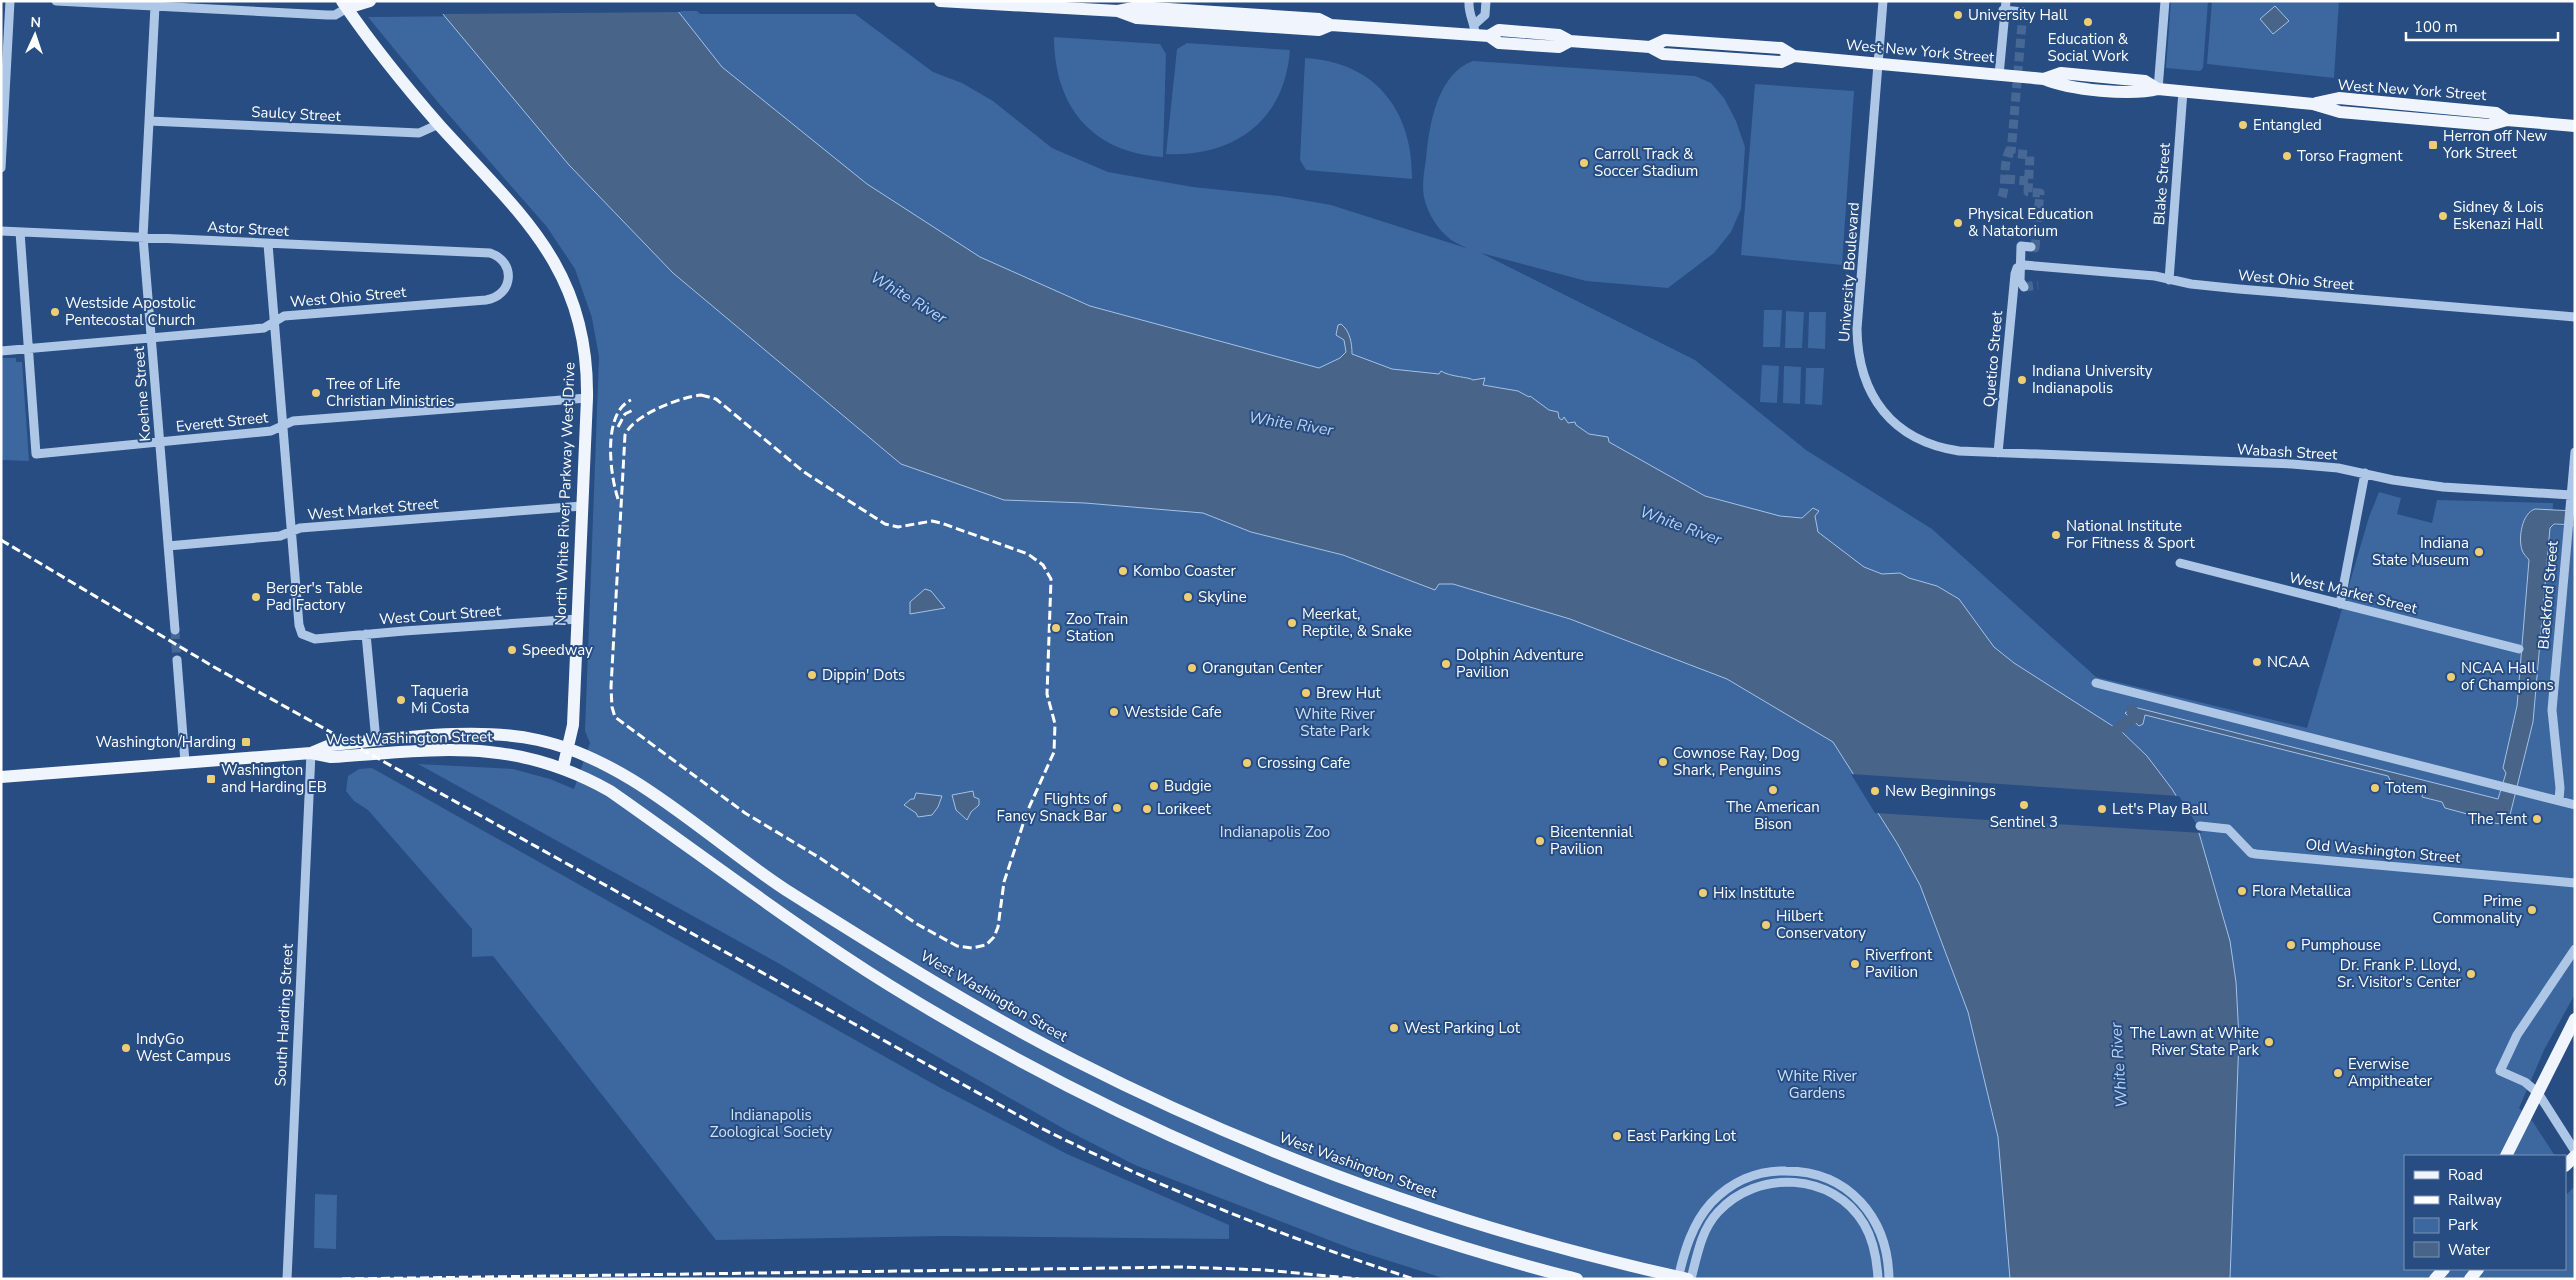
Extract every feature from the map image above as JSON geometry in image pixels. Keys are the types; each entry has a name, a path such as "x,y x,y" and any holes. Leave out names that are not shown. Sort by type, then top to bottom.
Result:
{"main road":[{"path":"345,5 370,1"},
{"name":"West New York Street","path":"940,1 1118,11 1137,18 1319,30 1331,25 1475,29 1499,43 1559,47 1570,41 1650,47 1663,54 1781,62 1794,56 2044,79 2061,86 2144,93 2158,89 2313,104 2339,98 2496,113 2507,120 2575,126"},
{"name":"North White River Parkway West Drive","path":"345,5 439,124 538,235 559,269 574,305 584,337 587,398 573,724 563,768"},
{"name":"West Washington Street","path":"311,753 330,746 376,741 496,734 538,739 568,747 618,770 785,889 962,999 1075,1061 1154,1099 1245,1140 1410,1202 1536,1241 1684,1278"},
{"name":"West Washington Street","path":"1,777 311,753 330,757 444,750 484,750 522,755 563,768 610,791 773,909 890,986 1064,1084 1213,1154 1279,1181 1430,1236 1577,1279"},
{"path":"2507,1155 2575,1019"},
{"path":"2566,1165 2575,1156"}],"street":[{"path":"1,168 10,1"},
{"path":"56,1 155,6 236,5 335,15 345,5"},
{"path":"1469,1 1468,14 1475,29 1485,15 1486,1"},
{"name":"University Boulevard","path":"1883,1 1857,329 1858,352 1863,376 1871,394 1888,418 1913,436 1939,448 1998,453"},
{"path":"2158,89 2166,1"},
{"name":"Koehne Street","path":"155,6 143,237 175,630"},
{"path":"1999,75 2004,6 2023,12"},
{"name":"Blake Street","path":"2169,280 2183,92"},
{"name":"Saulcy Street","path":"149,121 419,133 430,130 439,124"},
{"name":"Astor Street","path":"1,231 494,254"},
{"path":"20,232 28,348"},
{"path":"268,244 290,532"},
{"path":"2024,287 2020,281 2022,246 2031,247"},
{"name":"West Ohio Street","path":"1,351 264,328 284,316 493,299 505,290 510,276 505,263 494,254"},
{"name":"West Ohio Street","path":"2017,268 2024,265 2154,276 2169,280 2229,288 2575,318"},
{"name":"Quetico Street","path":"1998,453 2017,268"},
{"name":"Everett Street","path":"28,348 36,454 271,432 294,420 587,398"},
{"name":"Blackford Street","path":"2559,800 2560,788 2552,710 2575,452"},
{"name":"Wabash Street","path":"1998,453 2292,464 2338,468 2443,488 2572,495"},
{"path":"2340,604 2365,473"},
{"name":"West Market Street","path":"168,546 280,536 300,528 582,506"},
{"name":"West Court Street","path":"290,532 299,625 306,637 315,639 578,619"},
{"name":"West Market Street","path":"2180,563 2519,650"},
{"path":"366,634 376,741"},
{"path":"177,660 185,762"},
{"path":"2096,683 2575,805"},
{"name":"South Harding Street","path":"287,1279 311,753"},
{"name":"Old Washington Street","path":"2200,826 2228,829 2251,853 2256,854 2575,883"},
{"path":"2575,950 2517,1035 2500,1071 2525,1082 2538,1093 2575,1151"},
{"path":"1684,1278 1687,1245 1698,1221 1711,1203 1739,1180 1772,1171 1797,1171 1812,1172 1834,1181 1853,1194 1868,1210 1885,1243 1889,1279"},
{"path":"1684,1278 1717,1213 1731,1200 1748,1190 1763,1184 1788,1181 1820,1188 1852,1209 1864,1223 1873,1242 1878,1279"}],"green space":[{"path":"2171,1 2208,1 2203,68 2200,71 2166,68"},
{"path":"2212,1 2339,1 2334,78 2207,64"},
{"name":"White River State Park","path":"679,11 697,11 700,14 855,14 933,72 962,83 993,101 1052,148 1108,172 1193,187 1280,196 1331,205 1466,248 1446,236 1435,222 1426,206 1423,185 1430,131 1437,102 1451,77 1461,68 1473,61 1695,76 1711,83 1724,98 1736,121 1745,147 1741,209 1731,232 1714,253 1668,288 1586,281 1481,253 1695,360 1806,450 1932,529 2096,677 2307,728 2369,517 2379,492 2401,498 2397,514 2432,523 2437,500 2553,503 2552,525 2575,526 2575,994 2544,1050 2519,1108 2533,1122 2554,1155 2404,1155 2404,1270 2566,1270 2566,1191 2567,1194 2575,1186 2575,1279 1446,1279 1352,1249 1135,1165 1066,1130 873,1020 778,963 418,764 513,769 550,779 574,789 590,743 585,731 599,357 592,318 575,269 547,227 441,106 368,17 680,14"},
{"path":"1054,37 1160,44 1166,54 1163,157 1138,154 1116,146 1097,135 1082,121 1070,104 1061,84 1056,62"},
{"path":"1187,43 1290,50 1286,75 1278,96 1267,114 1252,129 1234,141 1214,149 1191,153 1166,154 1177,49"},
{"path":"1305,58 1330,62 1352,69 1370,80 1386,94 1406,132 1411,154 1412,179 1306,170 1300,160"},
{"path":"1755,84 1854,91 1842,265 1741,255"},
{"path":"1764,310 1782,310 1780,347 1763,347"},
{"path":"1786,311 1804,312 1802,348 1785,348"},
{"path":"1809,312 1826,312 1825,349 1808,348"},
{"path":"1,358 16,358 16,362 22,362 29,461 1,460"},
{"path":"1762,365 1779,366 1777,403 1760,402"},
{"path":"1784,366 1801,367 1800,404 1783,403"},
{"path":"1806,368 1824,368 1822,405 1805,404"},
{"name":"Indianapolis Zoological Society","path":"372,768 937,1086 1067,1154 1229,1225 1229,1239 945,1236 716,1240 493,956 472,957 472,929 368,810 354,801 346,791 348,776 359,769"},
{"path":"315,1194 337,1195 336,1249 314,1248"}],"water":[{"name":"White River","path":"432,1 670,1 722,67 867,184 980,257 1090,306 1319,368 1340,358 1346,352 1344,340 1336,335 1338,325 1341,324 1347,330 1350,338 1352,354 1392,369 1439,374 1441,371 1449,375 1473,380 1485,378 1483,385 1518,391 1530,396 1549,410 1558,412 1559,418 1562,420 1564,417 1568,423 1575,422 1576,425 1589,434 1608,437 1609,442 1705,496 1780,516 1802,518 1813,508 1819,511 1815,516 1818,532 1864,567 1882,574 1900,573 1909,578 1937,586 1959,599 1994,647 2014,663 2122,732 2147,756 2172,789 2199,833 2230,941 2236,982 2239,1038 2230,1279 2010,1279 1998,1137 1968,1012 1920,885 1897,843 1833,742 1727,679 1570,619 1453,584 1439,584 1435,590 1343,555 1251,532 1203,513 1085,503 1004,500 901,464 673,273 569,165"},
{"path":"2275,6 2289,21 2273,34 2260,19"},
{"path":"2535,509 2575,511 2575,525 2554,524 2550,528 2533,722 2510,815 2501,824 2473,820 2471,815 2445,808 2442,802 2422,797 2423,791 2391,782 2388,776 2145,715 2143,724 2139,726 2125,713 2134,707 2498,799 2506,773 2503,768 2517,706 2529,560 2522,550 2521,533 2527,515"},
{"path":"925,589 931,591 945,608 910,614 910,602"},
{"path":"973,791 974,797 979,799 979,805 971,812 967,820 956,810 952,795"},
{"path":"916,793 942,796 938,807 932,815 918,817 916,813 904,805 911,799 914,799"}],"pier":[{"path":"430,1 673,1 681,12 439,14"},
{"path":"1851,774 2179,796 2202,833 1875,813"}],"waterway":[{"path":"2103,735 2115,731 2136,716 2132,710"}],"tunnel":[{"path":"2023,12 2011,153 2030,155 2028,192 2040,193 2035,248 2031,247"},
{"path":"2002,197 2006,159 2011,148"},
{"path":"2006,179 2028,181"},
{"path":"2024,287 2038,285"},
{"path":"175,630 177,660"}],"railway":[{"path":"701,395 716,399 804,472 885,524 898,527 932,521 941,523 1028,554 1043,565 1051,579 1047,694 1055,724 1054,752 1027,812 1004,882 998,927 994,937 986,945 972,948 957,946 917,924 820,858 745,813 615,717 612,707 611,687 625,435 637,421 658,408 681,399 701,395"},
{"path":"618,499 611,461 612,431 622,407 631,400"},
{"path":"618,427 625,414 635,409"},
{"path":"1,540 214,667 1041,1128 1132,1171 1224,1211 1319,1247 1414,1279"},
{"path":"342,1279 1182,1267 1265,1270 1359,1279"}],"place":[{"name":"University Hall","path":"1958,15"},
{"name":"Education & Social Work","path":"2088,22"},
{"name":"Entangled","path":"2243,125"},
{"name":"Herron off New York Street","path":"2433,145"},
{"name":"Torso Fragment","path":"2287,156"},
{"name":"Carroll Track & Soccer Stadium","path":"1584,163"},
{"name":"Sidney & Lois Eskenazi Hall","path":"2443,216"},
{"name":"Physical Education & Natatorium","path":"1958,223"},
{"name":"Westside Apostolic Pentecostal Church","path":"55,312"},
{"name":"Indiana University Indianapolis","path":"2022,380"},
{"name":"Tree of Life Christian Ministries","path":"316,393"},
{"name":"National Institute For Fitness & Sport","path":"2056,535"},
{"name":"Indiana State Museum","path":"2479,552"},
{"name":"Kombo Coaster","path":"1123,571"},
{"name":"Berger's Table Pad Factory","path":"256,597"},
{"name":"Skyline","path":"1188,597"},
{"name":"Meerkat, Reptile, & Snake","path":"1292,623"},
{"name":"Zoo Train Station","path":"1056,628"},
{"name":"Speedway","path":"512,650"},
{"name":"NCAA","path":"2257,662"},
{"name":"Dolphin Adventure Pavilion","path":"1446,664"},
{"name":"Orangutan Center","path":"1192,668"},
{"name":"Dippin' Dots","path":"812,675"},
{"name":"NCAA Hall of Champions","path":"2451,677"},
{"name":"Brew Hut","path":"1306,693"},
{"name":"Taqueria Mi Costa","path":"401,700"},
{"name":"Westside Cafe","path":"1114,712"},
{"name":"Washington/Harding","path":"246,742"},
{"name":"Cownose Ray, Dog Shark, Penguins","path":"1663,762"},
{"name":"Crossing Cafe","path":"1247,763"},
{"name":"Washington and Harding EB","path":"211,779"},
{"name":"Budgie","path":"1154,786"},
{"name":"Totem","path":"2375,788"},
{"name":"The American Bison","path":"1773,790"},
{"name":"New Beginnings","path":"1875,791"},
{"name":"Sentinel 3","path":"2024,805"},
{"name":"Flights of Fancy Snack Bar","path":"1117,808"},
{"name":"Lorikeet","path":"1147,809"},
{"name":"Let's Play Ball","path":"2102,809"},
{"name":"The Tent","path":"2537,819"},
{"name":"Bicentennial Pavilion","path":"1540,841"},
{"name":"Flora Metallica","path":"2242,891"},
{"name":"Hix Institute","path":"1703,893"},
{"name":"Prime Commonality","path":"2532,910"},
{"name":"Hilbert Conservatory","path":"1766,925"},
{"name":"Pumphouse","path":"2291,945"},
{"name":"Riverfront Pavilion","path":"1855,964"},
{"name":"Dr. Frank P. Lloyd, Sr. Visitor's Center","path":"2471,974"},
{"name":"West Parking Lot","path":"1394,1028"},
{"name":"The Lawn at White River State Park","path":"2269,1042"},
{"name":"IndyGo West Campus","path":"126,1048"},
{"name":"Everwise Ampitheater","path":"2338,1073"},
{"name":"East Parking Lot","path":"1617,1136"}],"park label":[{"name":"Indianapolis Zoo","path":"1275,832"},
{"name":"White River Gardens","path":"1817,1084"}]}
